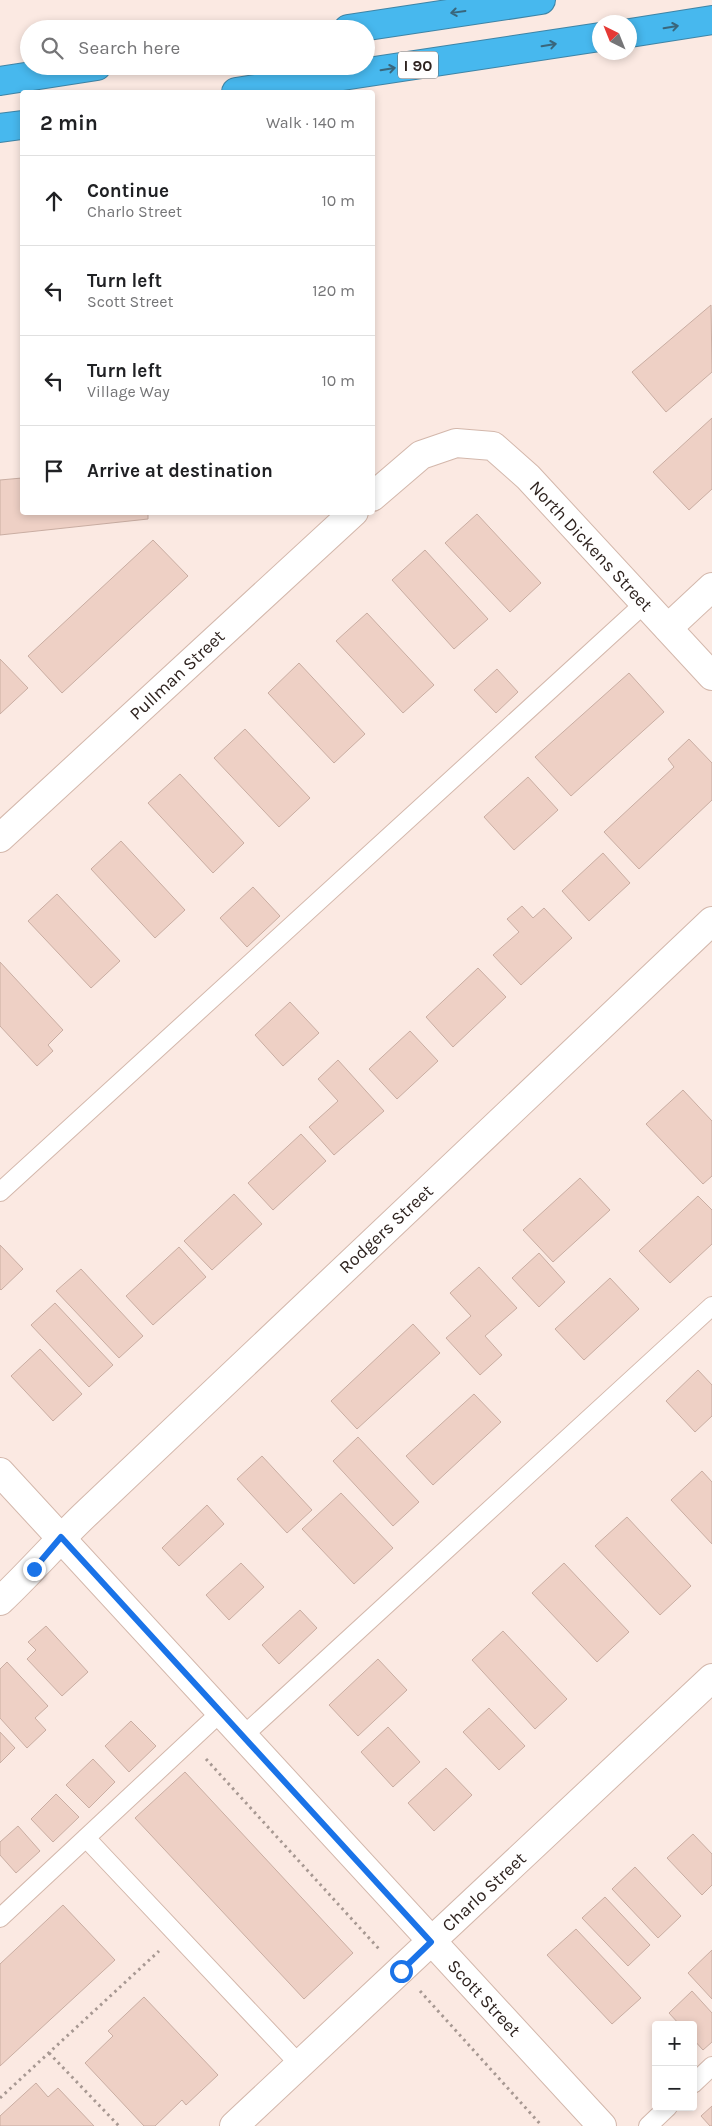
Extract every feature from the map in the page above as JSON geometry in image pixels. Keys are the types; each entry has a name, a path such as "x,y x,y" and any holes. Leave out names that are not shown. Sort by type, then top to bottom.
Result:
{"highway":[{"path":"375,25 541,0"},
{"path":"637,32 712,20"},
{"name":"I 90","path":"375,71 592,38"},
{"path":"0,81 39,75"},
{"name":"I 90","path":"249,90 349,75"},
{"path":"0,128 20,125"}],"street":[{"name":"North Dickens Street","path":"375,494 422,455 456,443 493,446 528,477 712,676"},
{"name":"Pullman Street","path":"0,838 351,515"},
{"path":"668,628 712,587"},
{"name":"Rodgers Street","path":"0,1601 34,1569 61,1537 712,921"},
{"name":"Scott Street","path":"0,1472 602,2126"},
{"name":"Charlo Street","path":"234,2126 712,1678"}],"lane":[{"path":"0,1192 645,604"},
{"path":"243,1736 712,1306"},
{"path":"0,1918 222,1711"},
{"path":"86,1838 300,2065"},
{"path":"697,2080 712,2066"},
{"path":"648,2126 664,2111"}],"path":[{"path":"202,1754 542,2126"},
{"path":"0,2098 177,1934"},
{"path":"49,2052 119,2126"}],"building":[{"path":"711,305 712,372 666,412 632,372"},
{"path":"712,418 712,489 689,510 653,472"},
{"path":"20,478 20,515 148,515 148,519 0,535 0,480"},
{"path":"477,514 541,583 510,612 445,543"},
{"path":"153,540 188,576 62,693 28,656"},
{"path":"425,550 488,619 454,649 392,580"},
{"path":"367,613 434,685 403,713 336,641"},
{"path":"0,659 28,688 0,714"},
{"path":"299,663 365,734 334,763 268,693"},
{"path":"497,669 518,692 496,713 474,690"},
{"path":"629,673 664,712 571,796 535,757"},
{"path":"245,729 310,798 279,827 214,758"},
{"path":"689,739 712,763 712,800 639,869 604,832 674,767 668,759"},
{"path":"180,774 244,843 213,873 148,803"},
{"path":"528,777 558,810 514,850 484,817"},
{"path":"121,841 185,910 155,938 91,869"},
{"path":"603,853 630,883 589,921 562,891"},
{"path":"253,887 280,916 247,947 220,918"},
{"path":"57,894 120,961 91,988 28,921"},
{"path":"522,906 533,918 544,908 572,938 521,985 493,955 519,932 507,919"},
{"path":"0,962 63,1030 48,1045 53,1051 37,1066 0,1026"},
{"path":"478,968 506,997 453,1047 426,1017"},
{"path":"290,1002 319,1033 283,1066 255,1035"},
{"path":"410,1031 438,1061 397,1099 369,1069"},
{"path":"338,1060 384,1111 334,1155 309,1127 338,1101 318,1079"},
{"path":"683,1090 712,1121 712,1176 703,1184 646,1124"},
{"path":"301,1134 326,1161 273,1210 248,1183"},
{"path":"580,1178 610,1210 553,1262 523,1230"},
{"path":"234,1194 262,1224 212,1270 184,1241"},
{"path":"698,1196 712,1210 712,1244 670,1283 639,1251"},
{"path":"0,1245 23,1269 1,1290 0,1289"},
{"path":"179,1247 206,1277 153,1325 126,1296"},
{"path":"539,1253 565,1282 539,1307 512,1278"},
{"path":"479,1267 517,1308 485,1336 502,1355 480,1375 446,1338 471,1316 450,1293"},
{"path":"81,1269 143,1336 119,1358 56,1291"},
{"path":"610,1278 639,1309 584,1360 555,1329"},
{"path":"55,1303 113,1365 89,1387 31,1325"},
{"path":"413,1324 440,1353 357,1429 331,1401"},
{"path":"40,1349 82,1394 53,1421 11,1376"},
{"path":"698,1370 712,1385 712,1416 695,1432 666,1401"},
{"path":"474,1394 501,1422 433,1485 406,1456"},
{"path":"358,1437 419,1502 393,1526 333,1461"},
{"path":"262,1456 312,1510 287,1533 237,1479"},
{"path":"702,1471 712,1482 712,1544 671,1500"},
{"path":"341,1493 393,1548 354,1584 302,1529"},
{"path":"207,1505 224,1524 179,1566 162,1548"},
{"path":"627,1517 691,1586 660,1615 595,1546"},
{"path":"241,1563 264,1587 229,1620 206,1595"},
{"path":"564,1563 629,1632 597,1662 532,1593"},
{"path":"300,1610 317,1628 279,1664 262,1645"},
{"path":"46,1626 88,1672 62,1696 27,1659 36,1650 28,1642"},
{"path":"503,1631 567,1699 535,1729 472,1660"},
{"path":"378,1659 407,1690 358,1736 329,1705"},
{"path":"7,1662 48,1706 35,1718 46,1730 27,1748 0,1718 0,1669"},
{"path":"489,1708 525,1746 499,1770 463,1732"},
{"path":"131,1721 156,1746 129,1772 105,1746"},
{"path":"388,1727 420,1762 393,1787 361,1752"},
{"path":"0,1732 15,1748 0,1763"},
{"path":"93,1759 115,1782 89,1808 66,1785"},
{"path":"446,1768 472,1795 434,1831 408,1803"},
{"path":"185,1772 353,1953 304,1999 135,1818"},
{"path":"56,1794 79,1817 53,1842 31,1819"},
{"path":"18,1826 40,1851 16,1873 0,1855 0,1842"},
{"path":"693,1834 712,1854 712,1885 702,1895 667,1858"},
{"path":"635,1867 681,1916 658,1938 612,1889"},
{"path":"605,1897 650,1945 628,1966 582,1918"},
{"path":"63,1905 115,1960 0,2066 0,1964"},
{"path":"576,1929 641,1998 612,2024 547,1955"},
{"path":"712,1950 712,1999 688,1973"},
{"path":"692,1991 712,2013 712,2042 703,2050 697,2043 697,2021 676,2021 669,2013"},
{"path":"144,1997 218,2075 186,2105 182,2100 155,2126 144,2126 85,2063 113,2036 108,2031"},
{"path":"36,2083 48,2097 58,2088 94,2126 0,2126 0,2116"},
{"path":"712,2106 712,2126 710,2126 701,2116"}],"route":[{"path":"34,1569 61,1537 222,1711 431,1942 401,1971"}]}
